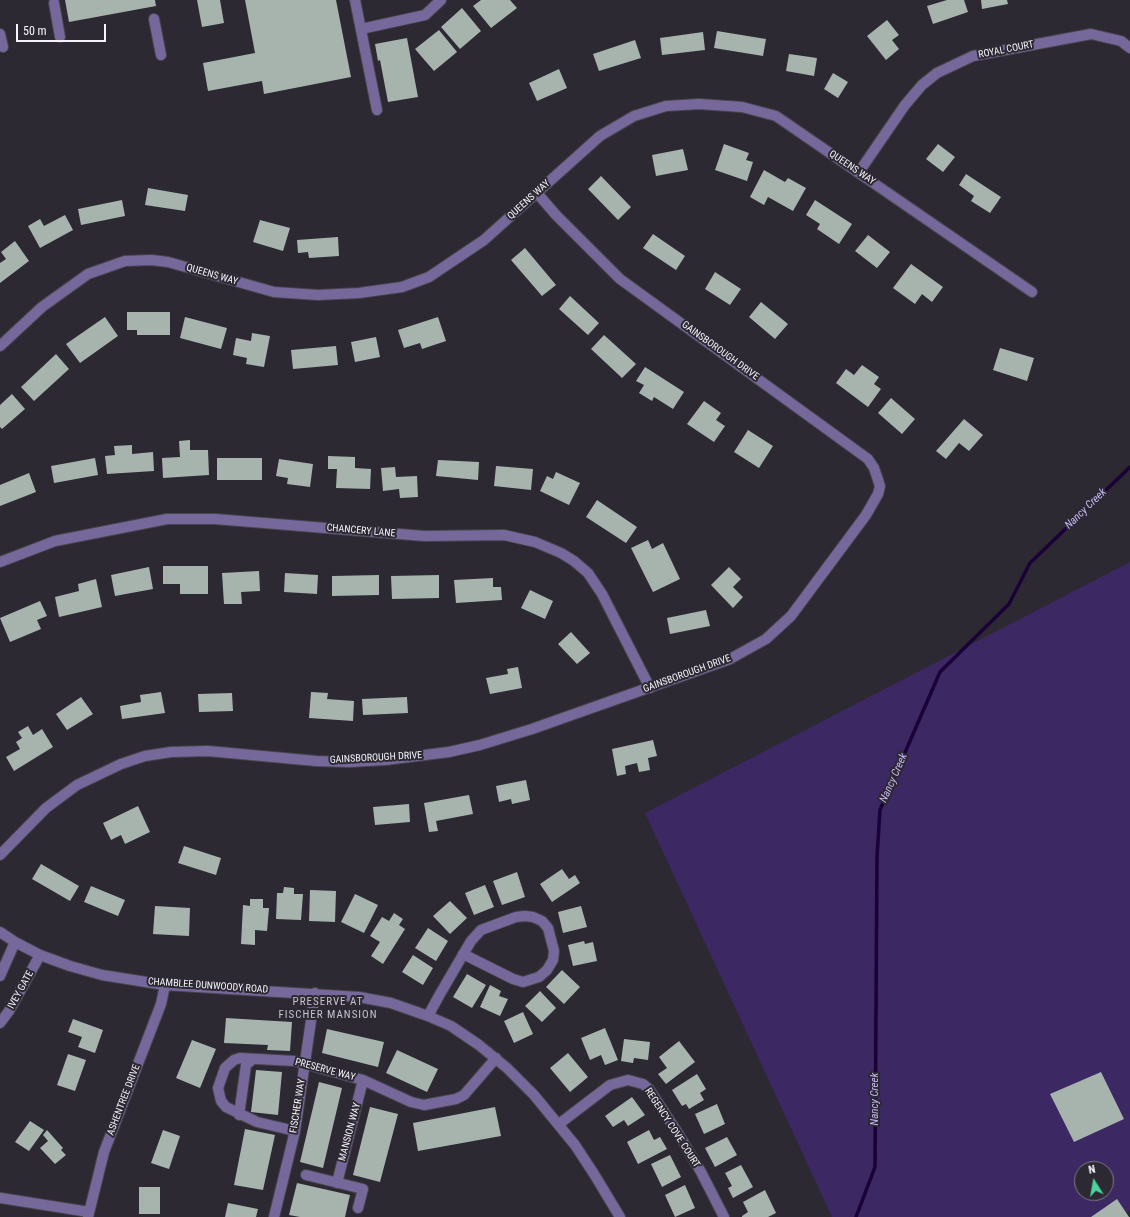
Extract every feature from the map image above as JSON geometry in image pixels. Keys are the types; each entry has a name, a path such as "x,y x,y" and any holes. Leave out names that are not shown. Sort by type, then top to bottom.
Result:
{"street":[{"path":"355,0 377,110"},
{"path":"360,29 425,15 441,0"},
{"path":"54,3 60,37"},
{"path":"154,19 160,55"},
{"path":"0,34 3,47"},
{"name":"ROYAL COURT","path":"859,172 905,105 922,85 938,73 973,56 1091,34 1121,41 1130,48"},
{"name":"QUEENS WAY","path":"0,346 42,307 88,274 125,261 151,260 168,262 274,292 318,295 359,293 402,287 428,277 484,240 600,136 634,116 666,106 699,104 742,107 776,116 1032,292"},
{"name":"GAINSBOROUGH DRIVE","path":"0,855 46,808 77,785 121,764 145,756 171,752 208,750 316,761 349,762 416,757 480,745 650,688 730,659 766,639 791,616 866,515 878,494 880,486 874,468 868,458 620,279 556,215 537,193"},
{"name":"CHANCERY LANE","path":"0,562 56,541 167,520 222,520 424,536 504,535 535,542 561,553 574,561 588,573 602,594 650,688"},
{"path":"428,1016 463,954 475,935 481,930 516,917 525,916 542,921 548,928 554,951 553,960 547,970 539,977 523,982 513,979 463,954"},
{"name":"CHAMBLEE DUNWOODY ROAD","path":"0,932 40,955 70,966 96,973 165,985 315,993 380,1001 428,1016 451,1026 496,1058 534,1095 559,1124 594,1174 620,1217"},
{"path":"0,976 15,942"},
{"name":"IVEY GATE","path":"0,1023 5,1009 40,955"},
{"name":"ASHENTREE DRIVE","path":"88,1215 104,1152 161,1004 165,985"},
{"name":"FISCHER WAY","path":"274,1217 295,1131 315,993"},
{"name":"PRESERVE WAY","path":"295,1131 257,1122 239,1115 226,1107 221,1101 218,1088 225,1068 234,1060 253,1059 294,1061 363,1080 412,1102 424,1105 456,1099 464,1095 496,1058"},
{"path":"239,1115 246,1065 253,1059"},
{"name":"MANSION WAY","path":"337,1183 363,1080"},
{"name":"REGENCY COVE COURT","path":"559,1124 610,1085 628,1080 643,1084 649,1089 701,1172 724,1217"},
{"path":"306,1175 363,1189 358,1208"},
{"path":"1,1198 88,1215"}],"shaded area":[{"path":"1130,562 1130,1210 1121,1217 832,1217 645,813"}],"building":[{"path":"65,0 155,0 156,6 69,22"},
{"path":"197,0 220,0 224,23 202,27"},
{"path":"245,0 336,0 351,77 264,94 262,81 208,91 203,63 255,53"},
{"path":"481,0 510,0 517,8 491,28 473,6"},
{"path":"947,0 964,0 968,12 933,24 927,6"},
{"path":"981,0 1007,0 1008,4 982,9"},
{"path":"462,8 481,31 460,49 441,27"},
{"path":"887,20 899,35 892,40 899,49 886,60 867,36"},
{"path":"439,30 457,52 434,71 415,49"},
{"path":"717,31 766,39 763,56 714,48"},
{"path":"703,32 705,50 662,55 660,38"},
{"path":"407,38 418,97 388,102 380,60 378,61 375,44"},
{"path":"635,40 641,58 599,71 593,54"},
{"path":"789,54 817,58 814,76 786,71"},
{"path":"559,69 567,88 537,101 529,83"},
{"path":"833,73 848,82 838,98 824,89"},
{"path":"724,144 749,153 746,160 753,162 747,181 715,170"},
{"path":"938,144 955,157 943,172 926,159"},
{"path":"683,149 688,170 656,176 652,155"},
{"path":"764,170 785,182 788,178 806,188 793,211 768,197 764,205 750,197"},
{"path":"966,174 1001,197 990,213 971,201 974,196 959,185"},
{"path":"601,176 631,207 618,220 588,189"},
{"path":"148,188 188,195 185,211 145,205"},
{"path":"122,200 125,216 81,225 78,209"},
{"path":"815,200 852,224 839,244 817,229 820,224 806,215"},
{"path":"65,215 73,230 40,248 28,226 40,219 44,226"},
{"path":"260,220 290,228 283,251 253,242"},
{"path":"653,234 685,256 676,270 643,248"},
{"path":"868,235 890,252 877,268 855,251"},
{"path":"338,237 339,256 309,258 308,252 298,253 297,240"},
{"path":"15,241 29,261 0,283 0,263 6,259 1,252"},
{"path":"525,248 556,285 542,296 511,260"},
{"path":"911,264 943,287 932,302 922,294 915,304 893,288"},
{"path":"715,272 741,289 730,305 705,289"},
{"path":"570,296 599,323 588,335 559,309"},
{"path":"761,302 788,324 775,339 749,317"},
{"path":"127,312 170,312 170,335 137,335 137,330 127,330"},
{"path":"105,317 118,336 80,363 66,344"},
{"path":"185,317 227,328 221,349 180,338"},
{"path":"438,317 446,341 422,349 420,343 404,348 398,330"},
{"path":"252,333 270,336 264,367 246,364 247,358 233,355 236,338 251,341"},
{"path":"604,335 636,364 622,378 591,349"},
{"path":"376,337 380,357 355,362 351,342"},
{"path":"336,346 338,365 293,369 291,350"},
{"path":"1000,348 1034,358 1027,381 993,370"},
{"path":"56,354 69,369 34,401 21,387"},
{"path":"862,365 879,377 874,384 881,389 868,407 836,383 846,369 854,375"},
{"path":"645,367 684,392 673,409 654,397 652,401 639,393 644,385 636,381"},
{"path":"12,394 25,409 2,429 0,427 0,405"},
{"path":"891,398 915,419 902,434 878,413"},
{"path":"704,401 721,413 716,420 725,426 714,442 687,424"},
{"path":"964,419 983,435 969,451 959,443 946,459 936,451"},
{"path":"748,430 773,446 759,468 734,452"},
{"path":"190,440 190,450 208,450 209,475 163,478 162,458 180,457 179,441"},
{"path":"132,445 132,454 153,452 154,471 107,474 105,456 115,455 114,446"},
{"path":"328,456 355,457 355,468 371,469 370,489 336,488 337,469 328,469"},
{"path":"95,458 98,475 54,483 51,466"},
{"path":"217,458 262,458 262,480 217,480"},
{"path":"279,459 313,464 310,487 287,484 288,478 276,476"},
{"path":"438,460 479,462 478,480 436,476"},
{"path":"496,466 533,469 531,490 494,486"},
{"path":"395,467 396,477 417,476 418,497 400,498 399,489 383,491 381,468"},
{"path":"556,472 580,483 569,505 540,491 547,476 553,479"},
{"path":"29,473 36,492 0,506 0,485"},
{"path":"597,500 637,527 626,543 586,517"},
{"path":"648,540 652,549 663,543 680,579 653,592 631,548"},
{"path":"163,566 208,566 208,594 180,594 180,584 163,584"},
{"path":"149,567 153,589 115,596 111,575"},
{"path":"729,567 741,579 733,587 743,597 733,608 711,585"},
{"path":"259,571 260,591 241,592 242,604 224,604 222,573"},
{"path":"285,573 318,575 317,594 284,592"},
{"path":"379,575 379,595 332,596 332,576"},
{"path":"439,575 439,598 392,599 391,576"},
{"path":"493,578 493,587 501,587 502,600 456,603 454,580"},
{"path":"96,579 102,607 59,617 55,597 79,591 78,584"},
{"path":"530,590 553,601 545,619 521,608"},
{"path":"40,601 47,616 37,620 41,629 10,642 0,618"},
{"path":"706,610 710,626 670,634 667,618"},
{"path":"571,632 590,653 577,664 558,644"},
{"path":"518,667 522,688 490,694 486,678 508,674 507,669"},
{"path":"161,692 165,713 122,719 120,706 141,702 140,695"},
{"path":"311,692 328,693 327,699 354,701 353,721 309,718"},
{"path":"232,693 233,711 199,712 198,694"},
{"path":"81,697 93,714 67,730 56,714"},
{"path":"407,697 408,713 363,715 362,699"},
{"path":"28,726 33,735 42,729 53,747 14,771 6,757 20,749 16,742 22,738 18,732"},
{"path":"653,740 657,756 648,758 650,770 639,772 637,763 625,766 626,774 617,776 612,749"},
{"path":"526,780 530,800 512,804 511,799 499,802 496,786"},
{"path":"469,795 473,814 436,821 438,831 429,832 424,803"},
{"path":"409,804 410,822 375,825 373,807"},
{"path":"138,806 150,832 125,844 121,835 111,840 103,823"},
{"path":"184,846 221,858 216,875 178,863"},
{"path":"41,864 79,886 70,901 32,879"},
{"path":"562,869 569,879 575,875 580,883 552,902 540,884"},
{"path":"517,872 525,897 502,905 493,881"},
{"path":"485,885 494,907 474,915 465,893"},
{"path":"91,886 125,900 118,916 84,902"},
{"path":"284,887 294,888 294,894 303,894 301,920 276,919 277,893 283,893"},
{"path":"310,890 336,891 335,922 309,921"},
{"path":"355,894 378,905 364,933 341,922"},
{"path":"250,899 263,899 263,908 269,908 267,931 255,930 255,945 241,944 243,905 250,906"},
{"path":"450,901 467,918 450,934 433,916"},
{"path":"155,906 190,908 189,936 153,934"},
{"path":"581,906 587,927 563,933 558,912"},
{"path":"394,913 403,919 399,925 405,929 383,964 371,956 380,942 370,936 382,917 389,921"},
{"path":"428,928 448,941 436,961 415,948"},
{"path":"584,941 585,944 593,942 597,961 573,966 568,945"},
{"path":"413,955 433,968 423,985 402,972"},
{"path":"562,970 580,987 564,1004 546,987"},
{"path":"467,974 486,985 472,1008 453,997"},
{"path":"490,985 501,991 499,996 508,999 500,1016 480,1007"},
{"path":"540,991 556,1008 542,1022 525,1006"},
{"path":"523,1012 533,1034 514,1043 504,1021"},
{"path":"226,1018 292,1022 290,1051 267,1050 268,1045 224,1043"},
{"path":"73,1019 103,1030 95,1053 78,1047 82,1037 68,1032"},
{"path":"605,1028 618,1060 605,1065 601,1055 590,1060 581,1038"},
{"path":"327,1029 384,1042 378,1067 322,1053"},
{"path":"624,1039 650,1042 648,1060 634,1058 633,1063 621,1061"},
{"path":"192,1040 216,1049 200,1088 176,1078"},
{"path":"679,1041 695,1062 666,1084 658,1074 667,1068 659,1057"},
{"path":"397,1050 438,1069 427,1092 386,1073"},
{"path":"568,1053 588,1077 570,1092 550,1068"},
{"path":"68,1054 86,1060 75,1091 57,1085"},
{"path":"256,1070 282,1072 278,1115 251,1112"},
{"path":"1101,1072 1124,1119 1074,1142 1050,1094"},
{"path":"697,1074 706,1089 700,1093 704,1100 689,1109 686,1104 682,1106 672,1090"},
{"path":"319,1082 342,1088 323,1168 300,1162"},
{"path":"632,1097 645,1115 628,1126 624,1120 613,1127 605,1116"},
{"path":"717,1104 725,1124 704,1134 695,1114"},
{"path":"370,1107 398,1114 380,1182 353,1175"},
{"path":"495,1107 501,1136 418,1151 413,1123"},
{"path":"30,1121 44,1130 29,1151 15,1142"},
{"path":"245,1129 275,1135 263,1190 234,1185"},
{"path":"47,1130 63,1148 61,1150 66,1155 55,1164 40,1148 48,1141 43,1135"},
{"path":"163,1130 180,1136 169,1169 151,1163"},
{"path":"649,1130 654,1140 660,1137 667,1149 638,1164 627,1142"},
{"path":"727,1137 737,1155 715,1167 705,1148"},
{"path":"670,1155 681,1177 662,1187 651,1164"},
{"path":"741,1165 753,1187 733,1198 728,1188 732,1186 725,1173"},
{"path":"297,1183 350,1195 345,1217 300,1217 289,1215"},
{"path":"685,1185 695,1208 675,1217 665,1195"},
{"path":"139,1187 160,1187 160,1214 139,1214"},
{"path":"765,1190 776,1213 768,1217 742,1217 748,1212 743,1202"},
{"path":"1117,1199 1129,1217 1091,1217"},
{"path":"228,1203 258,1209 256,1217 225,1217"}],"waterway":[{"name":"Nancy Creek","path":"856,1217 875,1167 877,856 880,810 940,672 1009,604 1030,563 1130,467"}],"district":[{"name":"PRESERVE AT FISCHER MANSION","path":"328,1008"}]}
